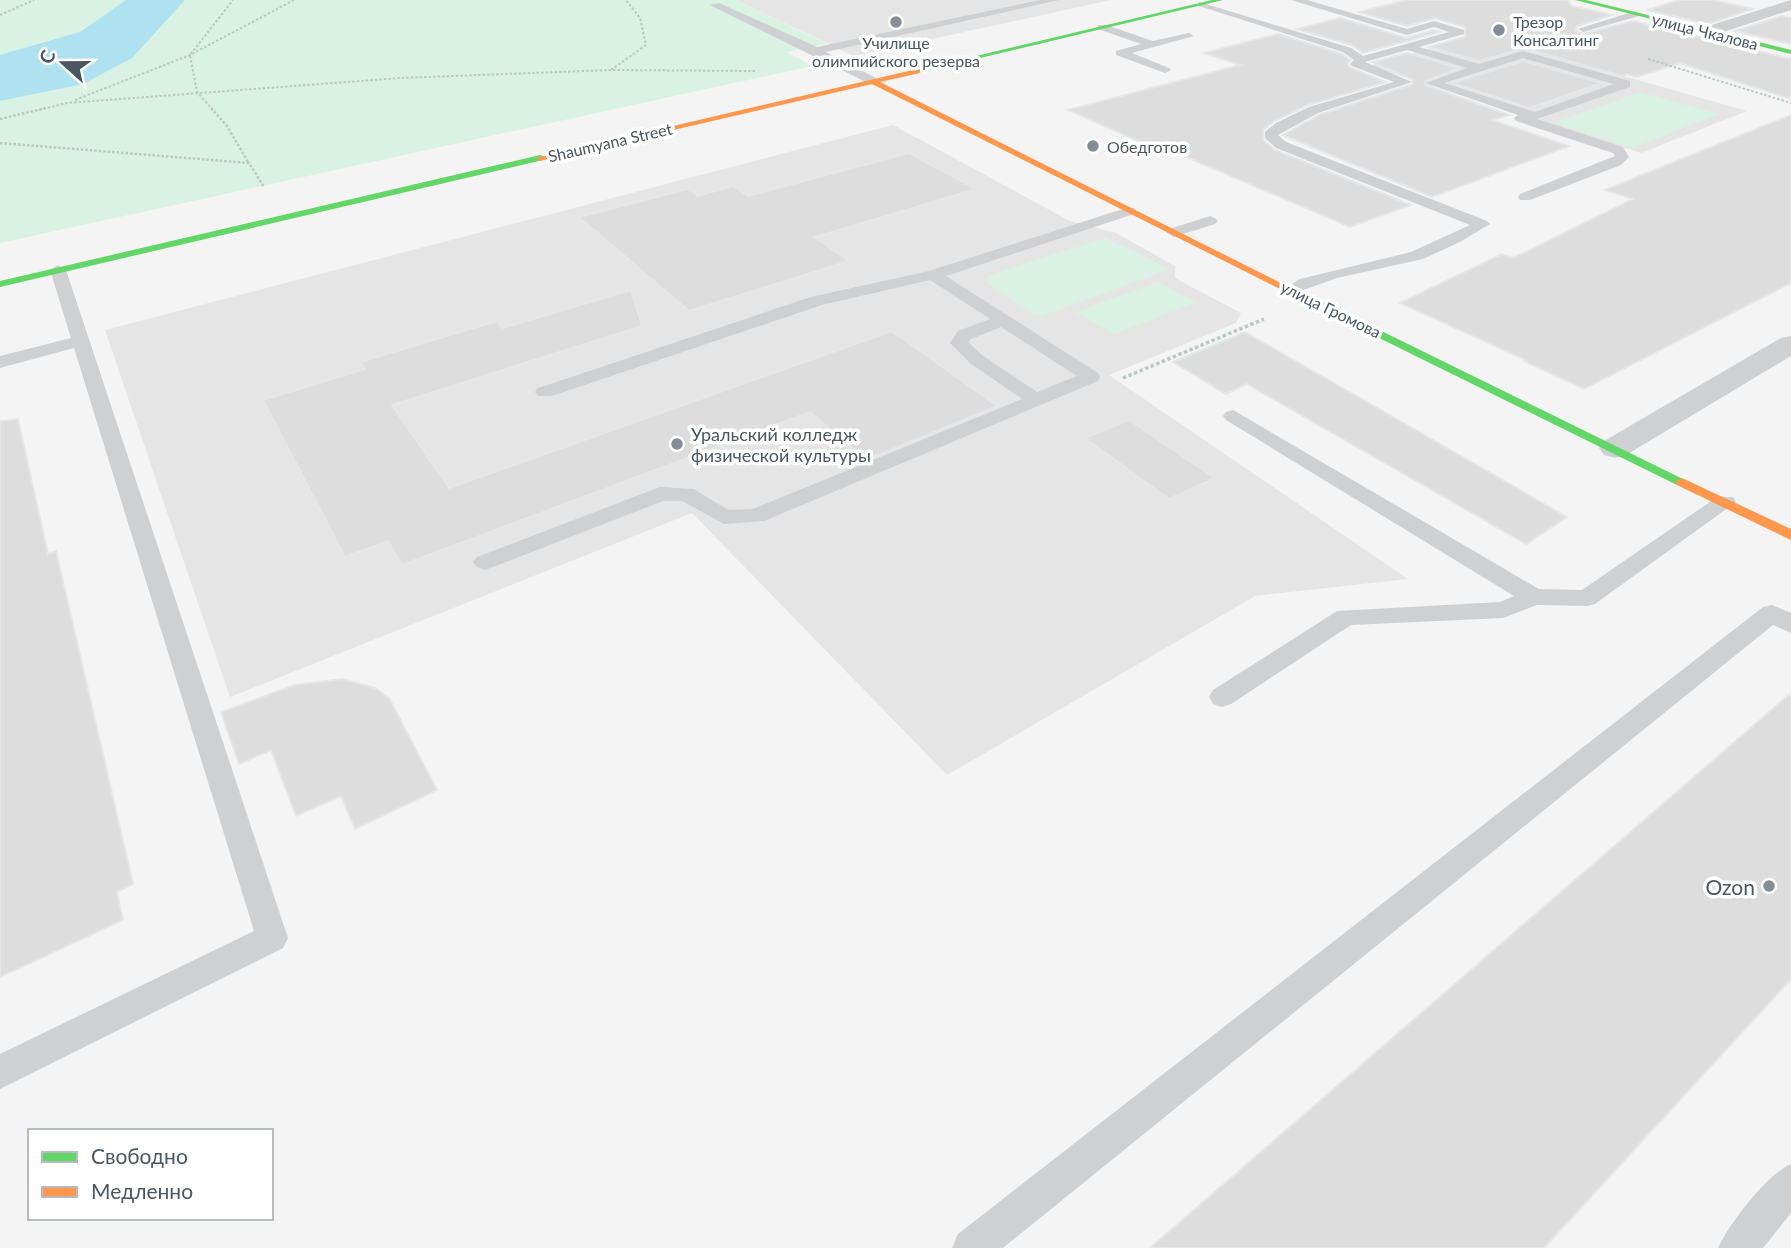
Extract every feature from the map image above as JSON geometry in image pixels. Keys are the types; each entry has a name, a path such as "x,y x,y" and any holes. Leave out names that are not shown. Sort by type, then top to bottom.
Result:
{"street":[{"name":"Shaumyana Street","path":"0,284 1220,0"},
{"name":"улица Чкалова","path":"1578,0 1791,52"},
{"path":"1709,32 1791,5"},
{"name":"улица Громова","path":"872,81 1129,211 1791,535"},
{"path":"1615,448 1791,344"}],"lane":[{"path":"816,51 1054,0"},
{"path":"1296,0 1407,32 1434,24 1460,32 1361,60 1356,64 1618,150 1622,157 1616,162 1525,197"},
{"path":"1203,4 1273,24 1347,50 1361,60"},
{"path":"715,5 816,51 872,81"},
{"path":"1607,34 1588,27 1635,14"},
{"path":"1102,27 1153,45"},
{"path":"1164,70 1120,54 1189,36"},
{"path":"1408,47 1479,68 1523,54 1626,84 1535,116 1432,83 1479,68"},
{"path":"1292,289 1322,275 1408,258 1452,242 1482,224 1281,145 1270,135 1278,127 1317,110 1406,82"},
{"path":"545,391 817,301 933,275 1129,211"},
{"path":"1174,232 1210,221"},
{"path":"0,1072 272,938 220,742 58,270"},
{"path":"485,562 660,494 686,494 724,517 756,516 1091,377 933,275"},
{"path":"1003,320 964,335 959,343 970,355 1036,400"},
{"path":"0,362 81,341"},
{"path":"1233,416 1534,597"},
{"path":"1222,697 1346,617 1503,610 1534,597 1587,598 1725,502"},
{"path":"972,1248 1772,613 1791,624"},
{"path":"1738,1248 1791,1182"}],"path":[{"path":"0,15 34,0"},
{"path":"233,0 190,55 197,92 227,126 267,190"},
{"path":"0,119 67,103 190,55 294,0"},
{"path":"611,70 646,45 640,18 626,0"},
{"path":"1640,57 1791,103"},
{"path":"67,103 400,78 611,70 755,71"},
{"path":"0,144 249,163"},
{"path":"1123,378 1264,319"}],"shaded area":[{"name":"Училище олимпийского резерва","path":"736,0 1111,0 854,56"},
{"path":"1458,40 1518,46 1747,111 1641,153 1369,66"},
{"name":"Уральский колледж физической культуры","path":"893,125 1070,221 1116,233 1175,266 1175,278 1241,313 1236,323 1109,375 1408,579 1255,596 947,775 692,513 230,697 105,330"}],"green space":[{"path":"0,0 736,0 827,44 787,52 812,66 0,243"},
{"path":"1640,92 1718,114 1633,148 1554,123"},
{"path":"1106,238 1167,270 1042,316 1034,315 985,281 989,275"},
{"path":"1158,282 1197,302 1114,334 1076,312"}],"water":[{"path":"126,0 185,0 132,58 83,84 0,101 0,55 80,32"}],"building":[{"path":"1407,0 1567,0 1572,6 1612,15 1577,26 1575,30 1582,34 1633,21 1791,59 1791,99 1680,63 1637,77 1627,74 1622,76 1524,48 1479,61 1429,47 1465,37 1465,27 1435,18 1407,26 1359,12"},
{"path":"1679,0 1712,0 1753,9 1707,24 1648,10"},
{"path":"1782,16 1791,18 1791,44 1735,31"},
{"path":"1340,18 1406,38 1434,30 1440,32 1363,53 1352,45 1297,29"},
{"path":"1278,34 1342,54 1350,60 1347,64 1351,68 1386,82 1308,105 1274,121 1263,130 1263,140 1275,150 1411,205 1350,227 1161,146 1154,148 1068,110 1240,65 1204,53"},
{"path":"1407,53 1459,68 1425,81 1425,85 1509,115 1492,120 1569,146 1432,197 1283,135 1319,115 1413,84 1413,80 1373,62"},
{"path":"1523,61 1601,83 1530,108 1453,83"},
{"path":"1791,115 1791,283 1584,389 1400,303 1502,254 1513,258 1633,199 1605,190"},
{"path":"909,153 976,189 815,237 849,261 689,311 579,217 688,189 698,196 733,186 748,196"},
{"path":"631,290 642,326 392,405 449,488 892,331 997,406 866,460 810,412 402,565 388,541 345,557 263,400 365,369 360,362 497,321 503,328"},
{"path":"1245,332 1567,517 1526,544 1247,384 1226,394 1173,362"},
{"path":"18,419 48,554 56,551 133,884 117,892 123,920 0,977 0,421"},
{"path":"1129,420 1215,478 1169,499 1085,438"},
{"path":"342,679 375,688 389,698 437,790 355,829 341,796 296,816 271,750 239,764 221,712 295,685"},
{"path":"1791,693 1791,979 1544,1248 1150,1248"}],"traffic: fast":[{"path":"917,71 1220,0"},
{"path":"1578,0 1791,52"},
{"path":"0,284 540,158"},
{"path":"1288,289 1682,482"}],"traffic: slow":[{"path":"540,158 917,71"},
{"path":"872,81 1288,289"},
{"path":"1682,482 1791,535"}],"place":[{"name":"Училище олимпийского резерва","path":"896,22"},
{"name":"Трезор Консалтинг","path":"1499,30"},
{"name":"Обедготов","path":"1093,146"},
{"name":"Уральский колледж физической культуры","path":"677,444"},
{"name":"Ozon","path":"1769,886"}]}
